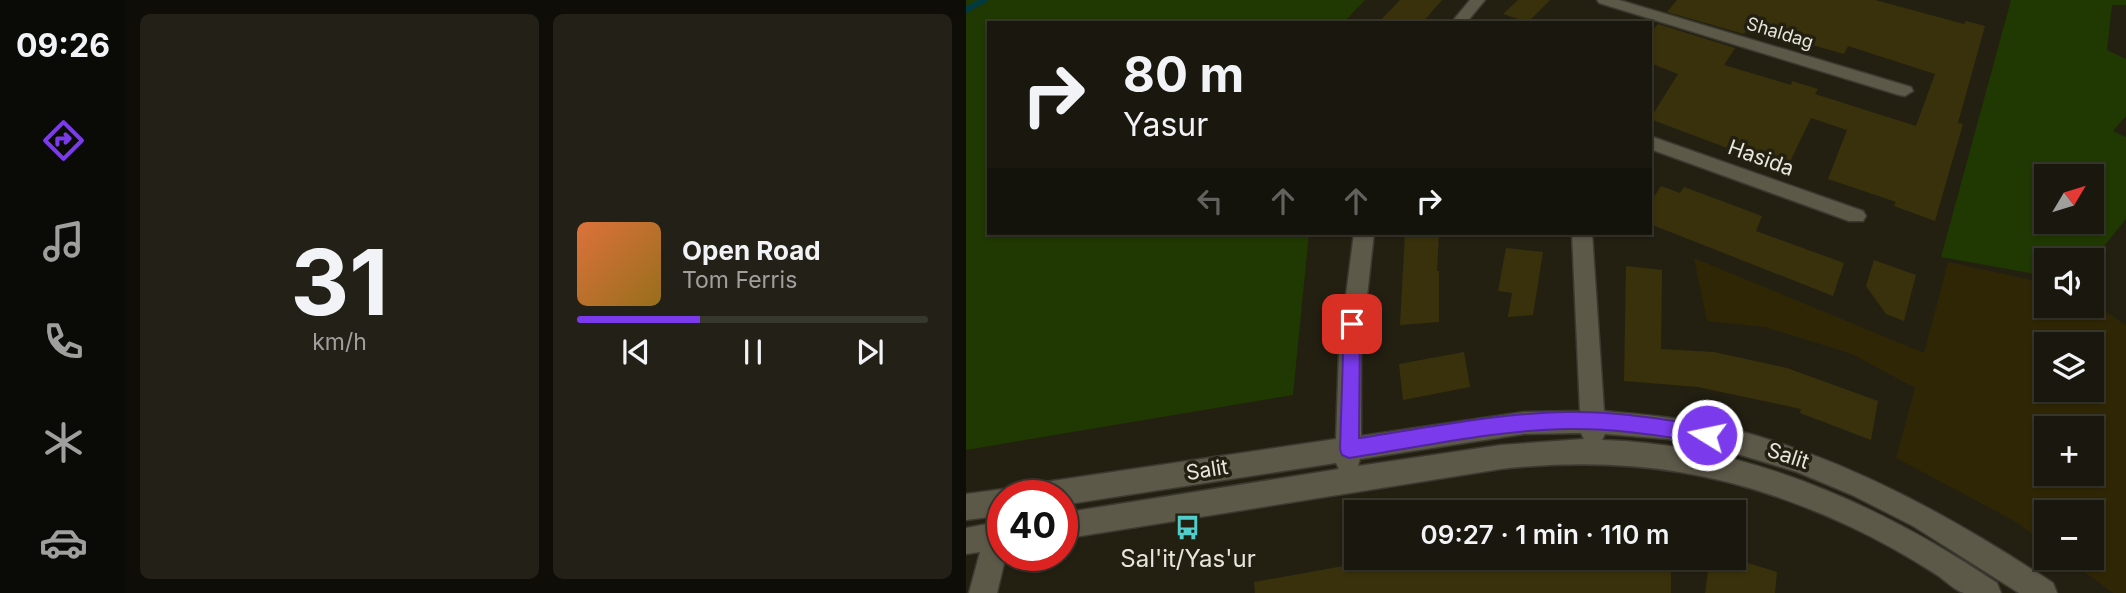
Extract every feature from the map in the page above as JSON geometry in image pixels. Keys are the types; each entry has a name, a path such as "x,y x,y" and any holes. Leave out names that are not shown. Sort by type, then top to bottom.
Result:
{"street":[{"path":"1460,21 1478,0"},
{"name":"Shaldag","path":"1604,0 1906,91"},
{"name":"Hasida","path":"1652,143 1856,216"},
{"path":"1347,481 1350,350 1364,235"},
{"path":"1582,235 1594,452"},
{"name":"Salit","path":"1078,490 1524,423 1623,422 1685,430 1750,444 1811,463 1871,489 1928,519 1985,553 2043,593"},
{"name":"Salit","path":"1078,523 1526,453 1623,452 1683,460 1746,474 1805,494 1907,542 1987,593"},
{"path":"966,507 987,504"},
{"path":"966,541 987,533"},
{"path":"983,593 989,571"}],"green space":[{"path":"966,0 1365,0 1345,21 987,21 987,235 1309,235 1293,395 966,450"},
{"path":"2011,0 2126,0 2126,5 2112,5 2107,50 2126,59 2126,116 2113,131 2126,137 2126,219 2102,248 2034,248 2034,274 1941,257"}],"sand":[{"path":"1694,258 1924,353 1948,262 2034,280 2034,318 2104,318 2104,311 2126,325 2126,593 2113,593 2082,570 2104,570 2104,500 2034,500 2034,535 2016,522 1896,458 1915,388 1852,354 1765,327 1707,321"}],"building":[{"path":"1400,0 1442,0 1424,21 1380,21"},
{"path":"1518,0 1550,0 1529,21 1503,14"},
{"path":"1677,0 1875,0 1964,24 1966,21 1985,26 1958,123 1963,124 1935,221 1894,206 1896,202 1828,179 1847,130 1811,118 1786,170 1652,120 1678,74 1652,64 1652,31 1658,24 1735,48 1724,65 1791,85 1792,81 1818,89 1815,94 1916,126 1935,74 1848,46 1844,54 1749,27 1744,34 1667,12"},
{"path":"1661,186 1680,193 1684,187 1762,216 1756,231 1844,263 1833,296 1652,225 1652,200"},
{"path":"1405,235 1439,235 1439,322 1400,325"},
{"path":"1506,248 1543,252 1533,315 1508,317 1512,293 1498,291"},
{"path":"1874,260 1916,275 1904,321 1886,314 1866,286"},
{"path":"1626,266 1662,270 1661,349 1714,352 1787,368 1878,401 1871,440 1800,413 1801,409 1698,387 1624,381"},
{"path":"1464,352 1470,387 1403,400 1399,364"},
{"path":"1746,562 1777,572 1775,593 1705,593 1708,570 1746,570"},
{"path":"1344,566 1344,570 1671,570 1671,593 1255,593 1254,582"}],"waterway":[{"path":"966,10 984,0"}],"place":[{"name":"Sal'it/Yas'ur","path":"1188,528"}],"route":[{"path":"1352,324 1349,449 1524,423 1568,420 1623,422 1707,435"}]}
